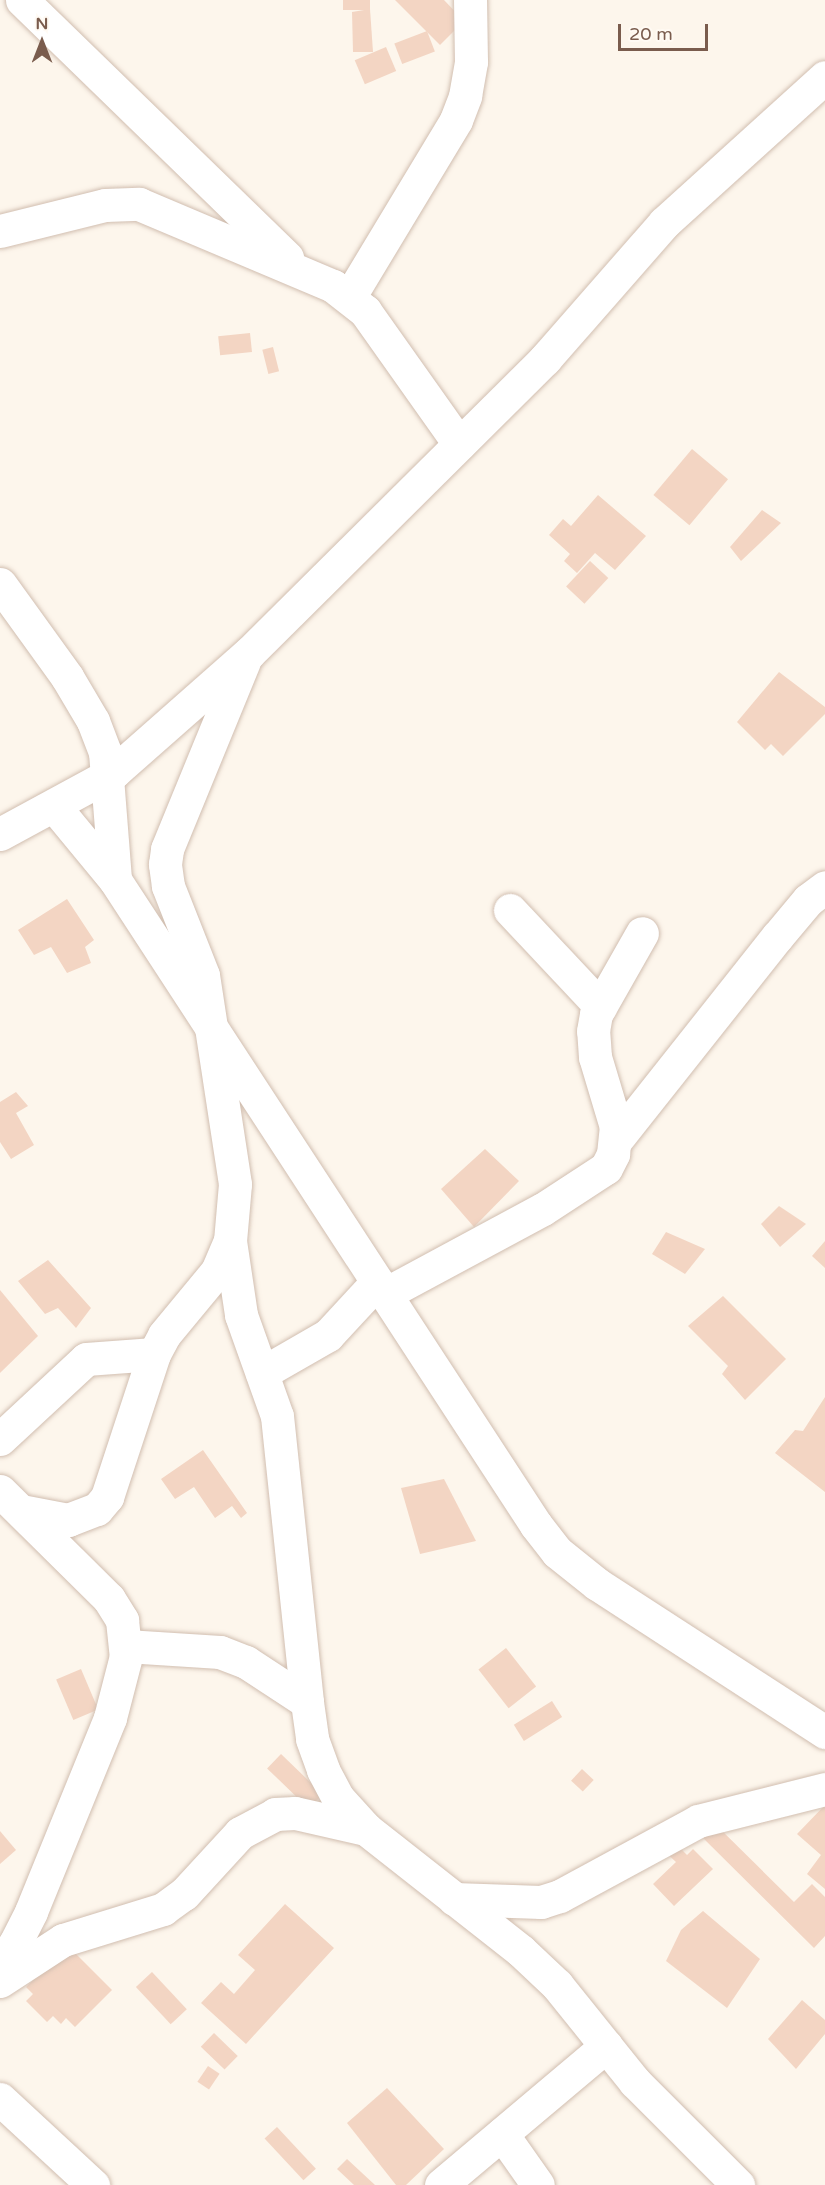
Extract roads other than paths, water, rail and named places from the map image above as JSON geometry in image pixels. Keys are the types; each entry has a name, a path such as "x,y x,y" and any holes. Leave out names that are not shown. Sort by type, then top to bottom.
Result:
{"street":[{"path":"22,0 303,273"},
{"path":"350,296 459,112 470,79 470,0"},
{"path":"0,834 109,775 248,654 545,359 664,223 825,77"},
{"path":"0,231 105,205 139,204 303,273 350,296 375,324 459,444"},
{"path":"0,584 67,677 93,721 109,775 115,880"},
{"path":"248,654 167,849 165,864 168,886 203,975 235,1184 230,1241 242,1315 277,1416 312,1739 323,1770 338,1798 366,1829 521,1951 557,1985 636,2082 738,2185"},
{"path":"54,806 115,880 536,1526 557,1552 597,1584 825,1732"},
{"path":"262,1373 328,1335 381,1288 591,1181 606,1168 616,1140 777,937 808,900 825,887"},
{"path":"510,910 600,1006"},
{"path":"616,1140 616,1127 593,1043 600,1006 642,933"},
{"path":"10,1501 68,1520 97,1509 107,1497 154,1354 164,1335 217,1271 230,1241"},
{"path":"0,1439 86,1359 154,1354"},
{"path":"0,1964 16,1942 31,1912 110,1718 121,1683 126,1646 122,1620 109,1599 10,1501"},
{"path":"126,1646 220,1652 246,1662 307,1702"},
{"path":"454,1899 541,1902 557,1897 698,1821 825,1789"},
{"path":"0,1981 63,1940 163,1909 184,1894 240,1833 275,1814 296,1813 366,1829"},
{"path":"521,1951 525,1937 557,1897"},
{"path":"441,2185 606,2046"},
{"path":"0,2099 93,2185"},
{"path":"502,2134 538,2185"}]}
